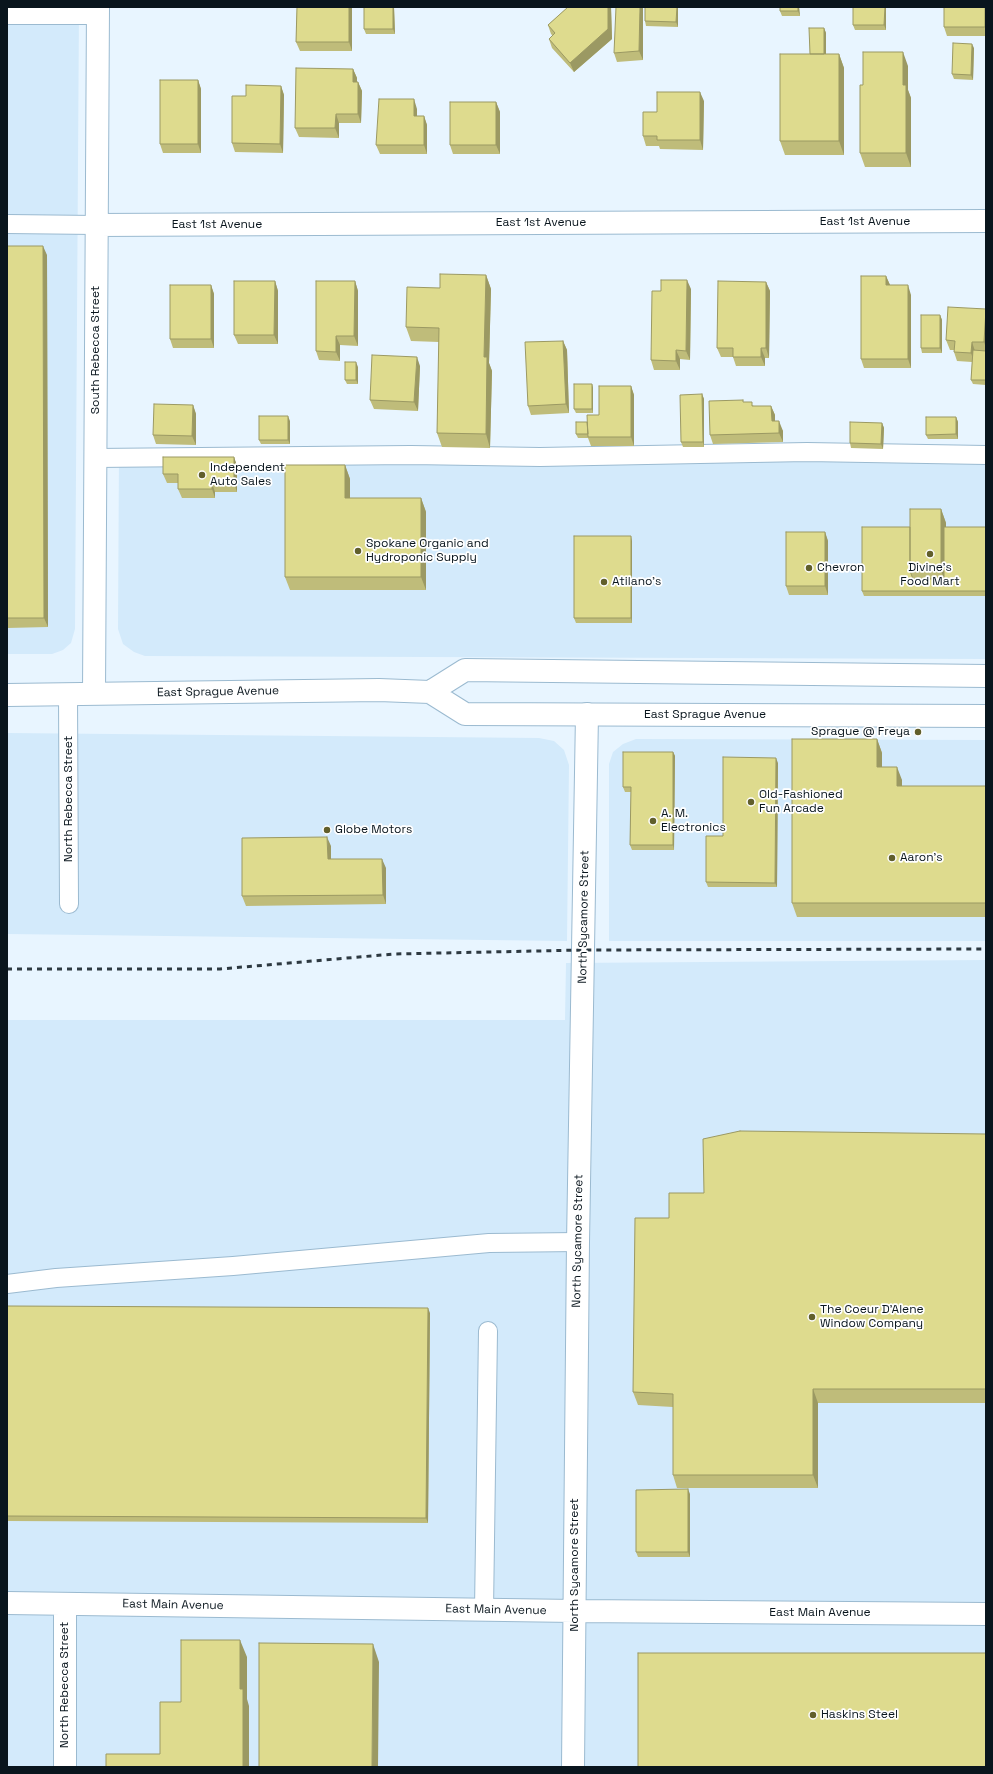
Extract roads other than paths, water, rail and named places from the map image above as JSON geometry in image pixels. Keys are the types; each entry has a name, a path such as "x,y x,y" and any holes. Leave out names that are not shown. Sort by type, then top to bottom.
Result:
{"street":[{"name":"South Rebecca Street","path":"94,693 98,11"},
{"name":"East 1st Avenue","path":"96,225 986,221"},
{"path":"430,692 465,670 986,676"},
{"name":"East Sprague Avenue","path":"7,695 372,690 430,692 465,714 986,716"},
{"name":"North Sycamore Street","path":"573,1767 578,1242 587,714"},
{"name":"East Main Avenue","path":"7,1603 484,1610 986,1614"},
{"name":"North Rebecca Street","path":"65,1604 65,1767"}],"lane":[{"path":"7,15 98,11"},
{"path":"7,224 96,225"},
{"path":"95,458 403,455 548,457 807,452 986,455"},
{"name":"North Rebecca Street","path":"68,694 69,904"},
{"path":"7,1284 56,1278 233,1266 489,1243 578,1242"},
{"path":"484,1610 488,1331"}],"railway":[{"path":"7,969 220,969 394,954 584,950 986,949"}],"place":[{"name":"Independent Auto Sales","path":"202,475"},
{"name":"Spokane Organic and Hydroponic Supply","path":"358,551"},
{"name":"Divine's Food Mart","path":"930,554"},
{"name":"Chevron","path":"809,568"},
{"name":"Atilano's","path":"604,582"},
{"name":"Sprague @ Freya","path":"918,732"},
{"name":"Old-Fashioned Fun Arcade","path":"751,802"},
{"name":"A. M. Electronics","path":"653,821"},
{"name":"Globe Motors","path":"327,830"},
{"name":"Aaron's","path":"892,858"},
{"name":"The Coeur D'Alene Window Company","path":"812,1317"},
{"name":"Haskins Steel","path":"813,1715"}]}
